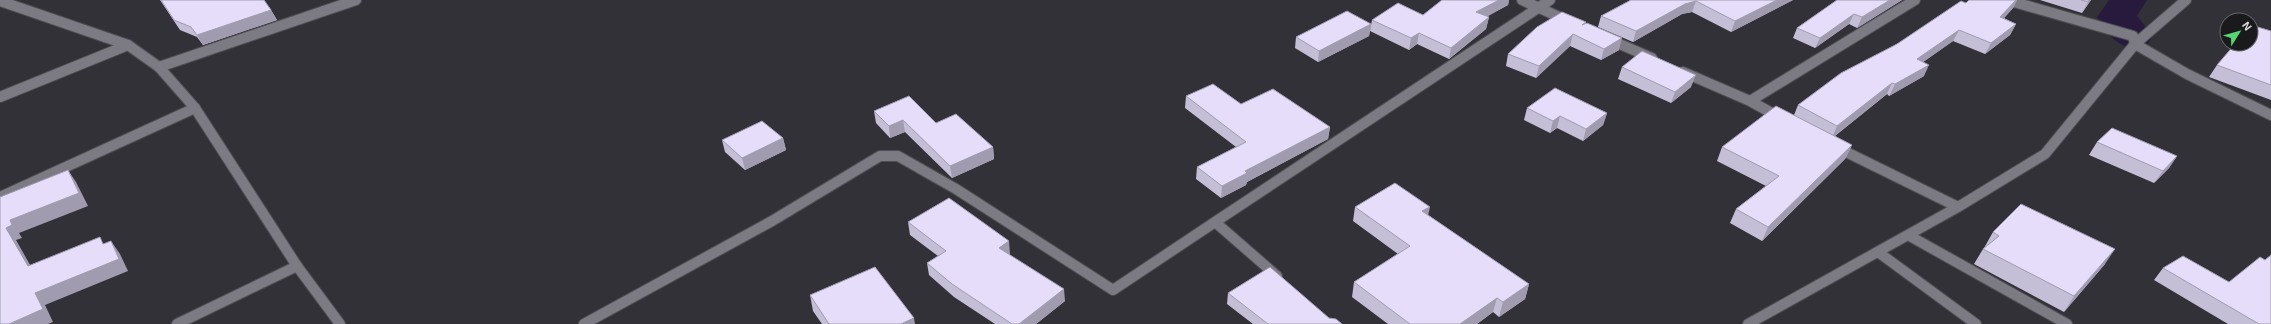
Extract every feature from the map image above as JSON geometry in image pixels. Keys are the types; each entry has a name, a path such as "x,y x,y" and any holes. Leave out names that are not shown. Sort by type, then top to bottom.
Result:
{"street":[{"path":"159,67 356,0"},
{"path":"1522,0 1575,24"},
{"path":"584,324 772,221 880,156 898,156 950,186 1113,290 1550,0"},
{"path":"1750,101 1915,0"},
{"path":"2007,0 2133,36 2135,44 2187,74 2271,115"},
{"path":"1748,324 1958,207 2045,154 2135,44 2186,0"},
{"path":"0,1 128,45 159,67 196,108 297,266 340,324"},
{"path":"1597,34 1662,63"},
{"path":"0,97 128,45"},
{"path":"1677,69 1750,101 1791,123"},
{"path":"0,197 196,108"},
{"path":"1826,142 1958,207"},
{"path":"1215,222 1285,283"},
{"path":"1908,235 2067,324"},
{"path":"1878,252 1976,324"},
{"path":"177,324 297,266"}],"building":[{"path":"161,0 264,0 271,10 197,35 191,27 174,20"},
{"path":"1442,0 1499,0 1476,12 1489,17 1451,48 1419,33 1411,38 1372,20 1398,3 1423,15"},
{"path":"1631,0 1777,0 1735,21 1696,1 1685,4 1636,31 1601,16"},
{"path":"1837,0 1890,0 1862,17 1854,14 1820,38 1797,28"},
{"path":"1969,0 2016,0 2000,17 2016,24 1991,43 1959,30 1917,59 1929,65 1895,84 1892,83 1837,126 1798,105 1841,73 1897,44 1961,1 1966,3"},
{"path":"1347,11 1371,24 1319,51 1296,37"},
{"path":"1562,12 1586,22 1582,25 1587,23 1622,38 1604,49 1573,34 1539,66 1508,54 1537,27"},
{"path":"2259,27 2271,31 2271,85 2217,65 2228,52 2259,52"},
{"path":"1642,51 1696,75 1675,92 1622,67"},
{"path":"1213,84 1241,104 1273,89 1330,127 1245,171 1247,173 1222,186 1197,167 1246,142 1186,96"},
{"path":"1555,88 1607,113 1586,129 1560,116 1553,121 1527,108"},
{"path":"909,96 936,123 956,114 993,147 950,166 903,120 889,126 874,111"},
{"path":"1776,106 1852,145 1768,227 1736,209 1779,176 1722,147"},
{"path":"762,121 783,138 742,158 722,140"},
{"path":"2112,128 2177,156 2163,171 2097,142"},
{"path":"68,170 79,193 10,220 12,225 6,228 28,266 100,237 103,244 111,241 119,259 35,293 43,309 9,324 0,324 0,197"},
{"path":"1395,183 1430,207 1422,211 1529,284 1503,302 1497,298 1460,324 1410,324 1354,282 1410,246 1355,207"},
{"path":"949,198 1009,241 999,248 1064,289 1019,324 1012,324 952,284 927,263 946,251 908,222"},
{"path":"2021,204 2115,249 2074,296 1983,249 1999,236 1993,232"},
{"path":"2271,255 2271,324 2259,324 2163,268 2183,256 2229,282 2260,257 2265,260"},
{"path":"875,267 914,318 901,324 829,324 810,295"},
{"path":"1270,267 1329,318 1336,319 1342,324 1268,324 1228,293"}],"waterway":[{"path":"2128,0 2117,17 2133,36"}]}
